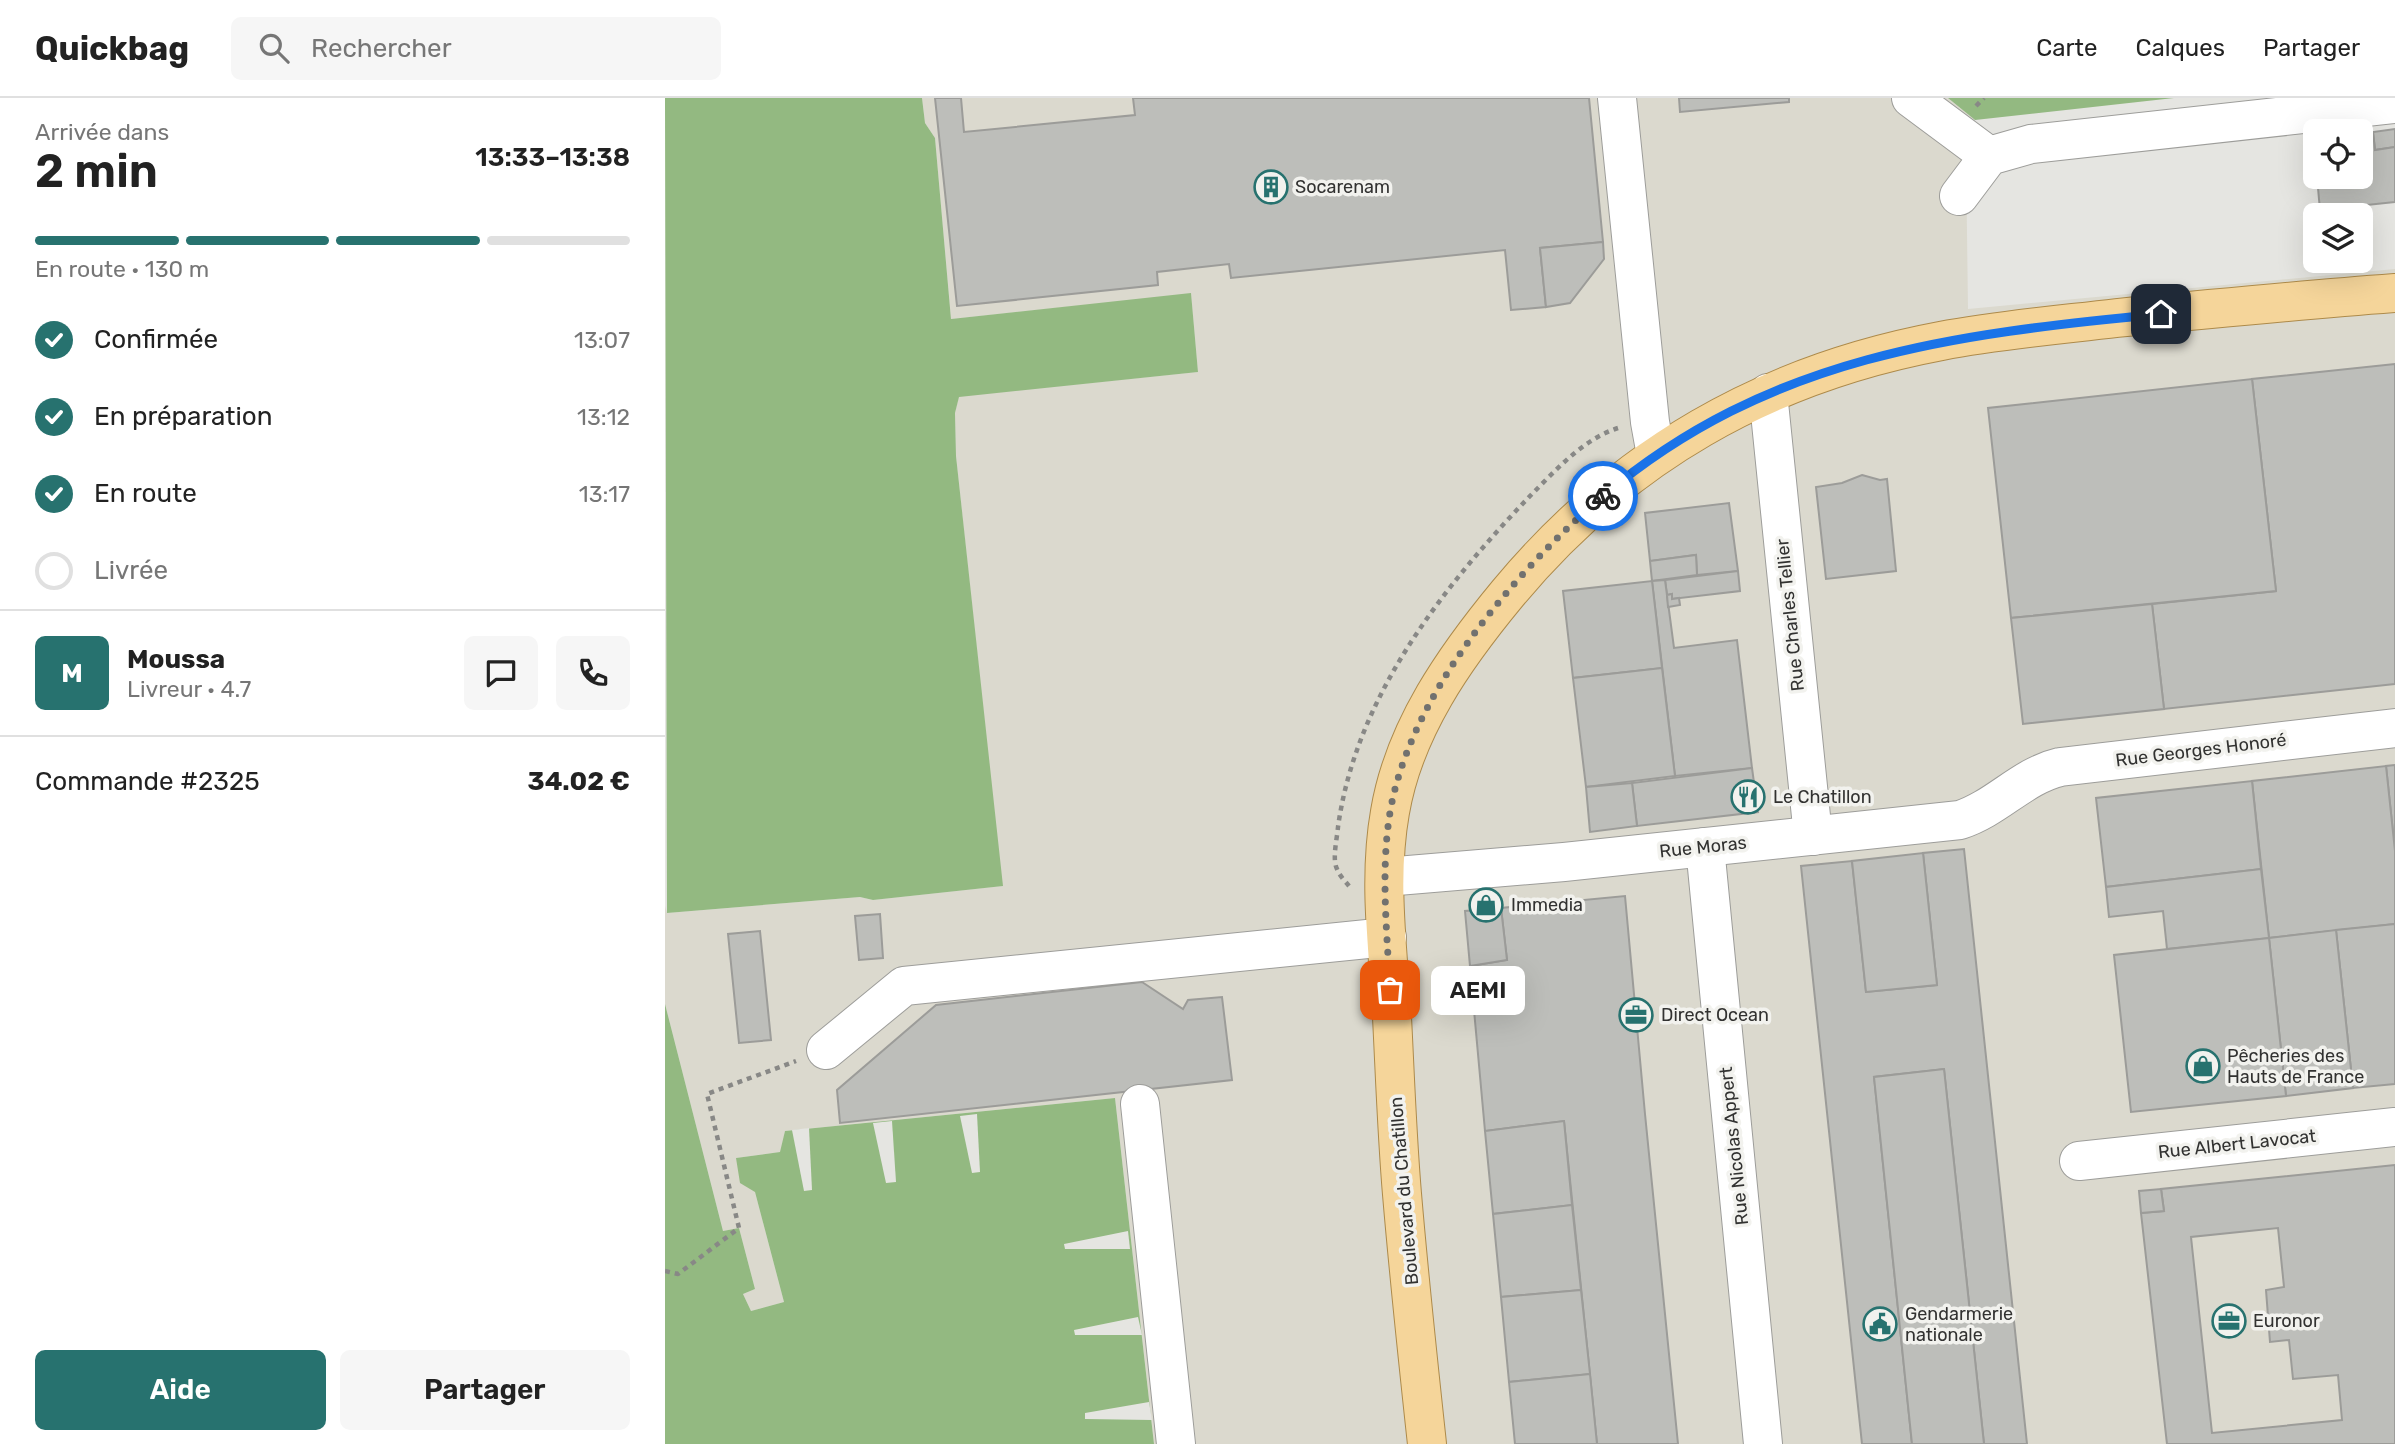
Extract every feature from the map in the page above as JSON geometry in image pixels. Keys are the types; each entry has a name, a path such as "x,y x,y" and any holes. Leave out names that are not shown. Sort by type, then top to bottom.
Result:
{"main road":[{"name":"Boulevard du Chatillon","path":"1427,1444 1402,1192 1387,937 1385,848 1393,797 1410,746 1445,677 1476,632 1532,566 1594,504 1656,455 1723,415 1768,393 1856,362 1917,346 1978,335 2161,314 2395,293"}],"lane":[{"path":"1617,98 1650,422 1656,455"},
{"path":"1911,98 1989,156"},
{"path":"1959,196 1989,156 2031,144 2395,104"},
{"name":"Rue Charles Tellier","path":"1768,393 1812,836"},
{"name":"Rue Georges Honoré","path":"2012,790 2037,774 2050,770 2395,728"},
{"name":"Rue Moras","path":"1385,877 1960,821 1986,810 2012,790"},
{"name":"Rue Nicolas Appert","path":"1705,847 1763,1444"},
{"path":"826,1050 904,986 1387,937"},
{"path":"1140,1104 1176,1444"},
{"name":"Rue Albert Lavocat","path":"2079,1161 2395,1127"}],"path":[{"path":"665,1271 678,1274 739,1228 707,1094 826,1050"}],"shaded area":[{"path":"665,98 922,98 925,123 935,138 951,319 1191,293 1198,372 959,397 955,413 956,456 1003,886 873,900 860,897 667,913"},
{"path":"922,98 1948,98 1975,120 1966,157 1968,309 2395,269 2395,1444 1154,1444 1115,1098 785,1131 781,1152 736,1158 755,1192 784,1302 751,1311 743,1294 755,1289 739,1228 723,1231 665,1004 665,906 667,913 860,897 873,900 1002,886 956,456 955,413 959,396 1198,372 1191,294 951,319 935,138 925,123"},
{"path":"1948,98 2174,98 1975,120"},
{"path":"665,1004 723,1231 739,1228 755,1289 743,1294 751,1311 784,1302 755,1192 740,1183 736,1158 780,1152 785,1131 1115,1098 1154,1444 665,1444"}],"pier":[{"path":"977,1114 980,1172 972,1173 960,1116"},
{"path":"892,1121 896,1182 886,1183 873,1123"},
{"path":"809,1128 812,1190 804,1191 792,1130"},
{"path":"1128,1231 1130,1249 1065,1249 1064,1244"},
{"path":"1138,1317 1142,1335 1075,1335 1074,1330"},
{"path":"1149,1402 1152,1420 1085,1419 1085,1413"}],"building":[{"name":"Socarenam","path":"935,98 961,98 964,132 1135,115 1133,98 1589,98 1603,242 1540,248 1546,307 1511,310 1505,250 1231,278 1229,264 1157,272 1158,285 957,306"},
{"path":"1679,98 1789,98 1789,102 1680,112"},
{"path":"2395,129 2395,147 2375,150 2373,132"},
{"path":"2373,132 2375,150 2395,147 2395,202 2319,203 2318,189 2373,189"},
{"path":"1603,242 1604,259 1570,303 1546,307 1540,248"},
{"path":"2395,364 2395,684 2164,709 2152,604 2276,591 2252,379"},
{"path":"2252,379 2276,591 2011,618 1988,408"},
{"path":"1862,475 1887,479 1896,571 1826,579 1816,487 1842,483"},
{"path":"1729,503 1738,571 1697,575 1696,555 1650,561 1645,513"},
{"path":"1696,555 1697,575 1652,581 1650,561"},
{"path":"1738,571 1740,591 1672,599 1672,594 1667,595 1665,580"},
{"path":"1665,580 1674,648 1737,640 1752,768 1675,776 1652,581"},
{"path":"1652,581 1662,668 1573,678 1563,591"},
{"path":"1672,594 1672,599 1679,598 1680,605 1668,607 1667,595"},
{"path":"2152,604 2164,709 2023,724 2011,618"},
{"path":"1662,668 1675,776 1586,787 1573,678"},
{"path":"2395,765 2395,851 2386,766"},
{"path":"2386,766 2395,851 2395,924 2269,938 2252,781"},
{"path":"1752,768 1758,812 1637,826 1632,783"},
{"path":"2252,781 2261,869 2106,887 2096,798"},
{"path":"1632,783 1637,826 1590,832 1586,787"},
{"path":"1964,849 2027,1444 1984,1444 1944,1069 1874,1077 1912,1444 1862,1444 1801,866 1852,861 1866,992 1937,985 1923,853"},
{"path":"1923,853 1937,985 1866,992 1852,861"},
{"path":"2261,869 2269,938 2167,949 2163,911 2109,917 2106,887"},
{"path":"1625,896 1678,1444 1597,1444 1564,1121 1485,1131 1470,966 1507,960 1501,908"},
{"path":"1501,908 1507,960 1470,966 1465,911"},
{"path":"880,914 883,958 859,960 855,916"},
{"path":"2395,924 2395,1084 2353,1088 2336,930"},
{"path":"2336,930 2353,1088 2286,1096 2269,938"},
{"path":"760,931 771,1040 739,1043 728,934"},
{"path":"2269,938 2286,1096 2131,1112 2114,955"},
{"path":"1142,982 1183,1009 1188,1000 1222,997 1232,1080 840,1123 837,1090 936,1005"},
{"path":"1944,1069 1984,1444 1912,1444 1874,1077"},
{"path":"1564,1121 1572,1205 1493,1214 1485,1131"},
{"path":"2395,1165 2395,1444 2167,1444 2141,1213 2164,1211 2161,1189","holes":["2278,1228 2284,1287 2266,1290 2270,1342 2289,1340 2293,1379 2338,1375 2342,1420 2212,1433 2191,1237"]},
{"path":"2161,1189 2164,1211 2141,1213 2139,1191"},
{"path":"1572,1205 1581,1290 1501,1297 1493,1214"},
{"path":"1581,1290 1590,1374 1509,1382 1501,1297"},
{"path":"1590,1374 1597,1444 1515,1444 1509,1382"}],"way so far":[{"path":"1390,990 1385,848 1393,797 1410,746 1434,694 1476,632 1532,566 1603,496"}],"place":[{"name":"Socarenam","path":"1271,187"},
{"name":"Le Chatillon","path":"1748,797"},
{"name":"Immedia","path":"1486,905"},
{"name":"AEMI","path":"1390,990"},
{"name":"Direct Ocean","path":"1636,1015"},
{"name":"Pêcheries des Hauts de France","path":"2203,1066"},
{"name":"Euronor","path":"2229,1321"},
{"name":"Gendarmerie nationale","path":"1880,1324"}],"route":[{"path":"1603,496 1671,445 1723,415 1768,393 1856,362 1907,348 1968,336 2161,314"}]}
